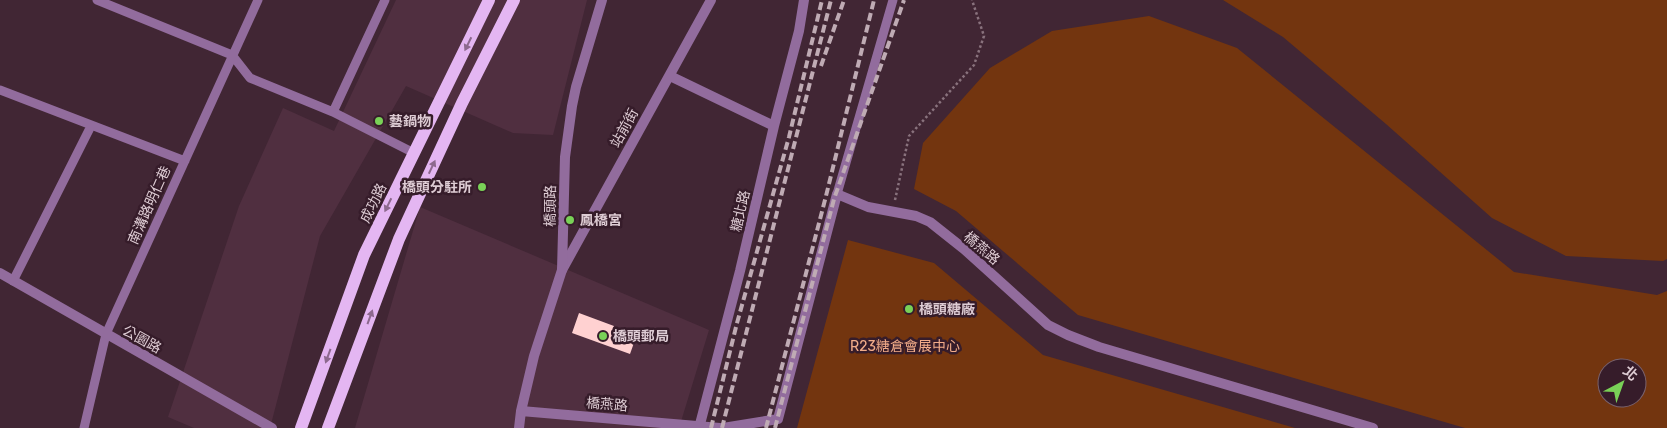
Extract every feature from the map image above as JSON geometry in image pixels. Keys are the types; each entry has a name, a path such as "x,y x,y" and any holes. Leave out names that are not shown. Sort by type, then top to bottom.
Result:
{"main road":[{"name":"成功路","path":"301,428 364,255 490,0"},
{"path":"328,428 399,239 462,103 514,0"}],"street":[{"name":"橋頭路","path":"519,428 521,411 534,356 562,270 565,158 572,106 602,0"},
{"name":"站前街","path":"562,270 711,0"},
{"name":"糖北路","path":"699,427 740,272 774,126 799,31 804,0"},
{"path":"670,76 774,126"},
{"name":"橋燕路","path":"521,411 722,428 778,419 837,194 868,207 916,216 930,222 964,249 1048,325 1068,335 1099,347 1373,428"},
{"name":"公園路","path":"0,273 272,428"}],"lane":[{"path":"97,0 111,3 232,55 250,78 333,112 414,153"},
{"name":"南溝路明仁巷","path":"84,428 106,334 258,0"},
{"path":"333,112 385,0"},
{"path":"837,194 893,0"},
{"path":"0,90 185,161"},
{"path":"13,281 91,126"}],"path":[{"path":"892,211 909,136 974,65 984,36 972,0"}],"shaded area":[{"path":"396,0 587,0 553,135 513,133 406,86 320,236 270,428 194,428 168,417 239,206 283,108 334,131"},
{"path":"420,207 709,330 679,428 355,428"}],"green space":[{"path":"1223,0 1667,0 1667,259 1663,261 1566,256 1492,218 1386,124 1283,37"},
{"path":"1149,16 1237,48 1514,272 1657,295 1667,291 1667,428 1465,428 1078,315 956,211 914,189 923,143 990,68 1052,31"},
{"name":"R23糖倉會展中心","path":"848,240 934,263 1043,355 1295,428 797,428"}],"building":[{"name":"橋頭郵局","path":"579,313 614,326 612,331 635,340 630,354 572,333"}],"railway":[{"path":"711,428 737,323 789,137 822,0"},
{"path":"722,428 831,0"},
{"path":"821,66 844,0"},
{"path":"766,428 874,0"},
{"path":"775,428 834,199 904,0"}],"place":[{"name":"藝鍋物","path":"379,121"},
{"name":"橋頭分駐所","path":"482,187"},
{"name":"鳳橋宮","path":"570,220"},
{"name":"橋頭糖廠","path":"909,309"},
{"name":"橋頭郵局","path":"603,336"}]}
